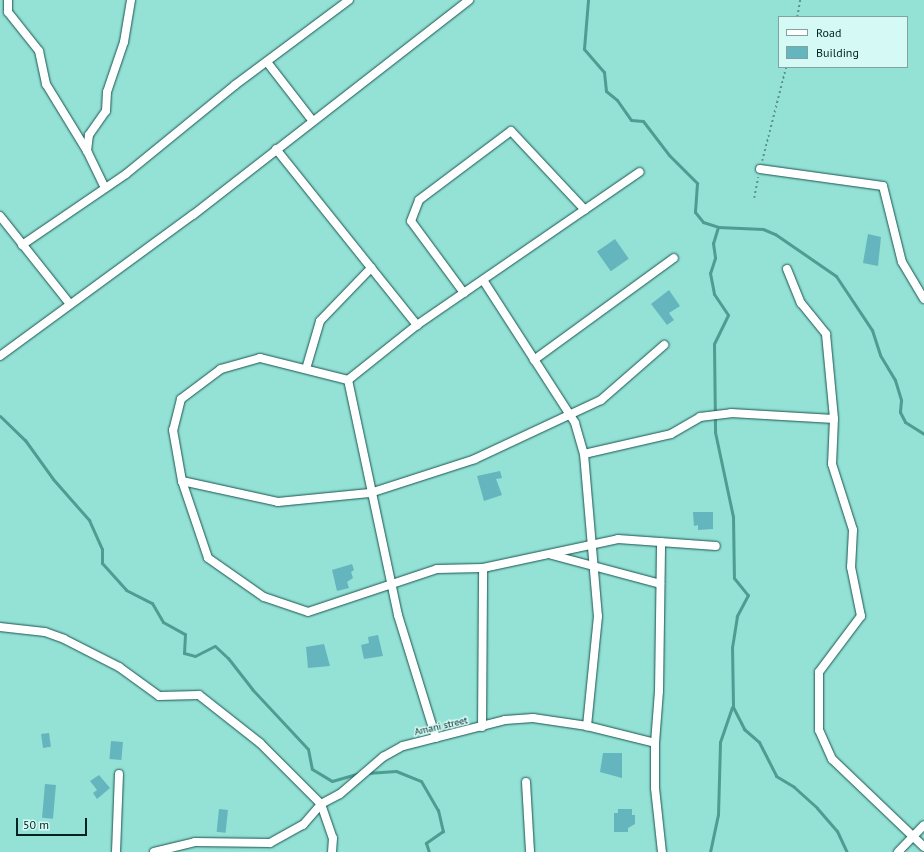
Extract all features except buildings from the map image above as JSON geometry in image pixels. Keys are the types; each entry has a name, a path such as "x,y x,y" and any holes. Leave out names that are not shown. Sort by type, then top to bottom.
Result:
{"street":[{"path":"8,0 8,12 39,51 46,84 88,151 105,188"},
{"path":"88,151 89,135 106,111 107,92 124,42 131,0"},
{"path":"22,245 105,188 349,0"},
{"path":"0,356 276,149 469,0"},
{"path":"267,62 312,120"},
{"path":"464,293 411,221 419,200 511,131 585,210"},
{"path":"276,149 417,325"},
{"path":"760,169 883,186 902,262 924,299"},
{"path":"348,380 417,325 640,172"},
{"path":"0,216 70,304"},
{"path":"534,360 674,258"},
{"path":"306,369 320,321 371,268"},
{"path":"787,268 801,303 826,334 834,420 832,464 853,530 851,567 861,616 819,672 819,730 832,759 924,848"},
{"path":"483,280 569,415 584,454 594,545 598,616 586,726"},
{"path":"182,481 278,502 370,493 475,459 600,400 664,345"},
{"path":"348,380 260,358 221,369 181,399 173,430 182,481 208,558 264,597 308,612 390,583 437,570 483,568 618,539 716,546"},
{"path":"348,380 370,493 390,583 436,738"},
{"path":"584,454 671,434 700,417 731,413 834,420"},
{"path":"661,542 655,788 662,852"},
{"path":"550,554 660,584"},
{"path":"482,727 483,568"},
{"path":"0,627 45,632 64,639 119,667 160,696 199,695 260,743 322,804 333,838 332,852"},
{"name":"Amani street","path":"154,852 195,842 270,843 303,825 322,804 340,794 383,757 403,746 482,727 504,720 533,718 586,726 655,743"},
{"path":"116,852 119,774"},
{"path":"526,782 530,852"},
{"path":"898,852 912,836 924,826"}],"path":[{"path":"797,16 800,0"},
{"path":"754,198 786,68"}],"waterway":[{"path":"588,0 584,49 604,72 606,91 617,100 631,120 643,121 669,155 697,183 695,212 703,222 718,227 763,229 775,234 836,276 872,330 880,355 895,380 901,400 900,412 905,422 924,434"},
{"path":"718,227 713,243 715,258 710,273 714,294 728,315 714,344 715,432 733,517 734,578 748,595 737,616 732,647 733,707 744,729 759,742 776,776 794,787 817,808 837,831 847,852"},
{"path":"0,416 25,440 53,479 89,520 102,549 102,563 126,590 152,603 163,622 185,634 184,653 195,656 215,646 228,658 252,689 308,749 312,769 332,781 360,773"},
{"path":"710,852 718,815 720,742 732,707"},
{"path":"367,773 396,771 421,781 438,810 443,831 426,843 429,852"}]}
